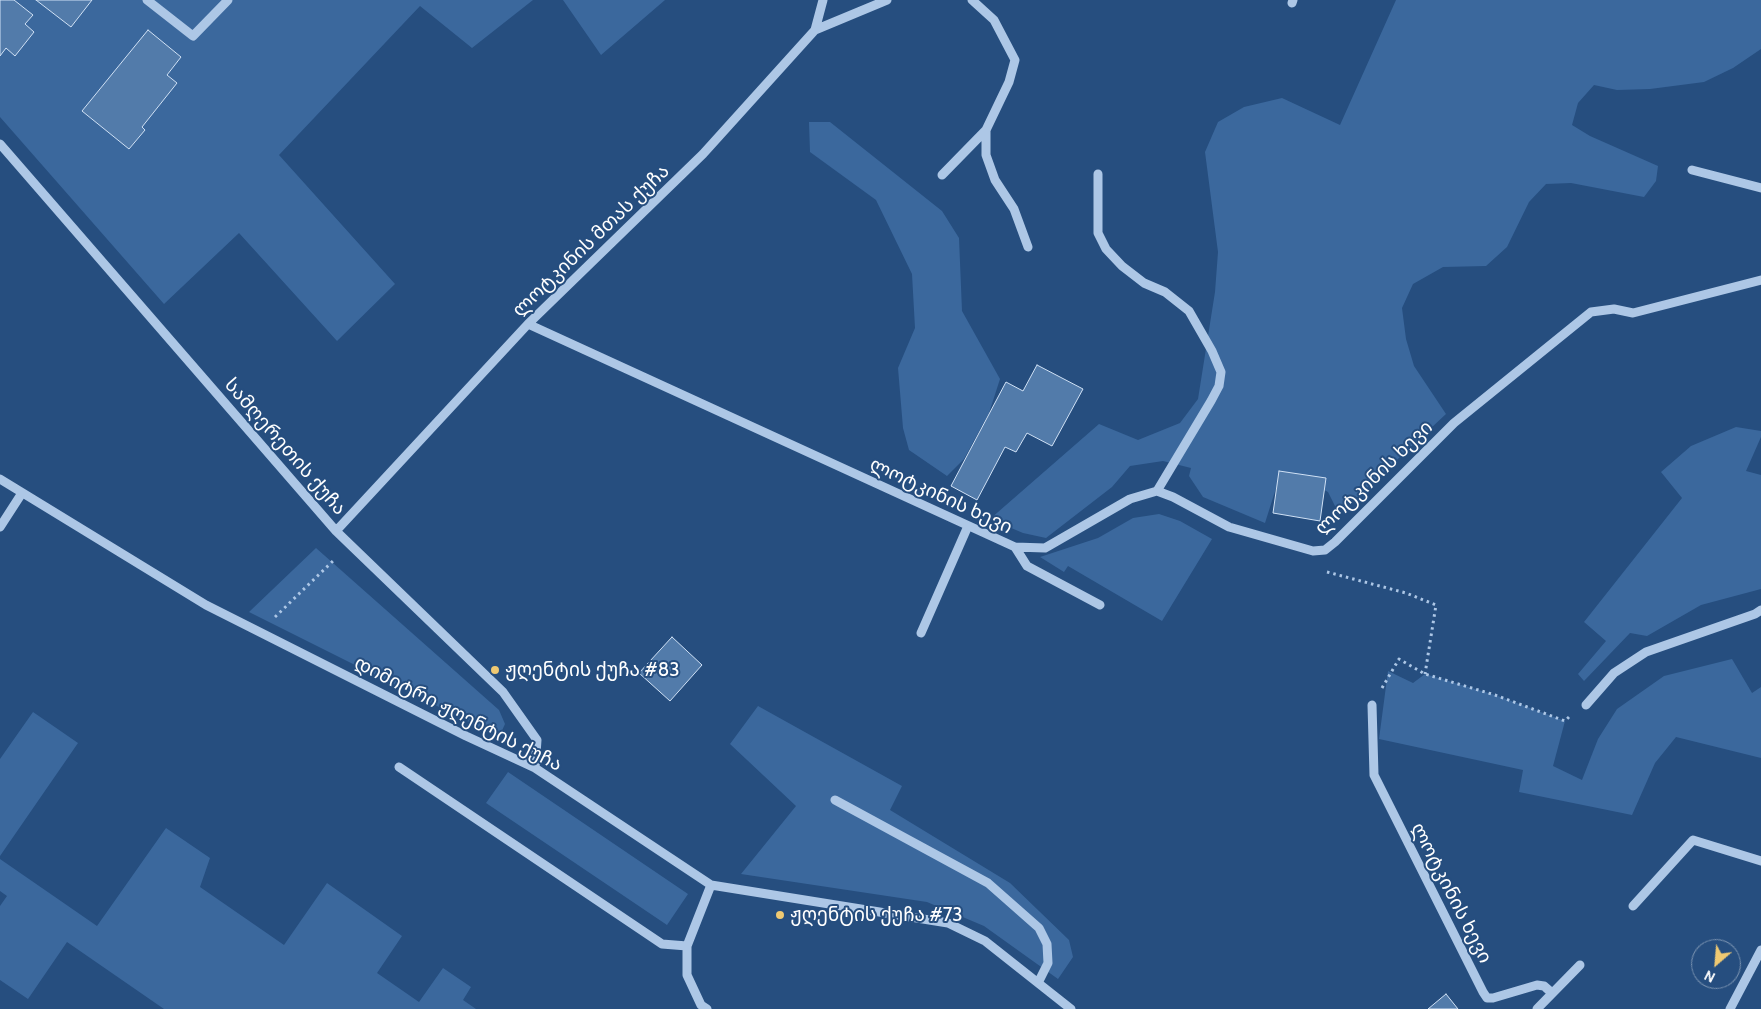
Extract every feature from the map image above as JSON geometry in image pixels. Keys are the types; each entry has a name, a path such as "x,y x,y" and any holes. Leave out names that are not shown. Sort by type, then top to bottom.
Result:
{"street":[{"path":"147,0 193,36 228,0"},
{"path":"815,30 823,0"},
{"name":"ლოტკინის მთას ქუჩა","path":"336,530 528,324 703,154 815,30 887,0"},
{"path":"942,174 986,130 1009,82 1015,60 994,20 972,0"},
{"path":"986,130 986,154 995,180 1014,210 1028,247"},
{"name":"სამღერეთის ქუჩა","path":"0,144 336,530 503,692 537,740 535,768"},
{"path":"1692,170 1761,188"},
{"path":"1098,174 1098,233 1106,249 1122,266 1144,283 1172,297 1189,311 1212,351 1221,372 1219,386 1211,402 1157,492"},
{"name":"ლოტკინის ხევი","path":"528,324 1015,548 1045,548 1130,499 1157,492 1173,497 1229,527 1313,551 1325,550 1454,423 1591,312 1614,309 1633,313 1761,280"},
{"name":"დიმიტრი ჟღენტის ქუჩა","path":"0,479 206,605 466,736 535,768 711,885 948,923 985,941 1071,1009"},
{"path":"0,527 22,493"},
{"path":"921,633 968,526"},
{"path":"1015,548 1027,566 1100,605"},
{"path":"1586,705 1614,673 1646,652 1761,610"},
{"name":"ლოტკინის ხევი","path":"1372,705 1374,776 1483,992 1487,998 1493,998 1537,985 1544,986 1552,993"},
{"path":"399,766 662,944 687,946"},
{"path":"835,800 988,884 1039,928 1047,944 1048,963 1038,983"},
{"path":"1633,906 1693,840 1761,861"},
{"path":"707,1009 701,1005 687,975 687,946 711,885"},
{"path":"1730,1009 1761,950"},
{"path":"1537,1009 1580,965"}],"path":[{"path":"260,632 350,544"},
{"path":"1324,571 1406,593 1436,605 1425,674"},
{"path":"1372,705 1399,659 1425,674 1495,695 1565,721 1586,705"}],"shaded area":[{"path":"0,0 533,0 472,48 420,6 279,155 395,284 337,341 239,233 164,304 0,117"},
{"path":"563,0 665,0 601,55"},
{"path":"1396,0 1761,0 1761,49 1733,68 1704,82 1650,89 1617,90 1594,85 1578,103 1572,125 1590,136 1658,166 1656,181 1644,197 1571,183 1546,184 1529,202 1507,247 1486,266 1443,267 1413,284 1402,308 1406,339 1414,366 1446,414 1339,514 1328,492 1290,472 1277,485 1265,523 1203,497 1189,476 1191,468 1163,461 1130,466 1112,487 1046,538 1023,533 990,519 1099,424 1138,440 1180,423 1198,399 1215,292 1218,252 1205,152 1218,122 1244,107 1282,98 1340,125"},
{"path":"809,122 830,122 942,211 959,238 962,311 1000,379 989,413 964,459 947,476 909,450 903,428 898,368 915,328 912,274 876,200 810,152"},
{"path":"1736,427 1761,431 1761,437 1746,471 1761,475 1761,589 1701,605 1647,636 1630,633 1584,681 1578,674 1606,641 1584,622 1682,498 1661,472 1691,446"},
{"path":"1159,514 1180,521 1212,539 1162,621 1068,566 1064,572 1040,557 1098,538 1133,518"},
{"path":"316,548 499,710 505,724 499,737 249,612"},
{"path":"1732,659 1752,693 1761,687 1761,758 1676,737 1655,763 1632,815 1519,792 1523,770 1379,739 1388,671 1413,683 1425,674 1495,695 1565,721 1553,766 1582,780 1598,739 1617,709 1664,676"},
{"path":"758,706 902,786 890,810 1010,883 1069,940 1073,957 1058,979 984,926 927,902 741,874 796,806 730,744"},
{"path":"33,712 78,743 0,856 0,759"},
{"path":"508,772 688,894 667,925 486,803"},
{"path":"166,828 210,858 200,887 284,945 327,883 402,936 377,973 419,1002 443,968 471,987 463,1000 476,1009 164,1009 67,942 28,999 0,980 0,906 7,896 0,891 0,859 97,926"}],"building":[{"path":"0,0 14,0 33,15 25,24 34,32 15,56 6,48 0,56"},
{"path":"36,0 92,0 71,27"},
{"path":"148,30 181,57 167,75 177,83 142,127 145,130 129,149 82,111"},
{"path":"1037,365 1083,389 1052,446 1027,433 1016,452 1005,447 977,500 951,486 1006,382 1023,391"},
{"path":"1279,471 1326,478 1320,521 1273,513"},
{"path":"672,637 702,665 670,701 639,673"},
{"path":"1446,994 1458,1009 1428,1009"}],"place":[{"name":"ჟღენტის ქუჩა #83","path":"495,670"},
{"name":"ჟღენტის ქუჩა #73","path":"780,915"}]}
